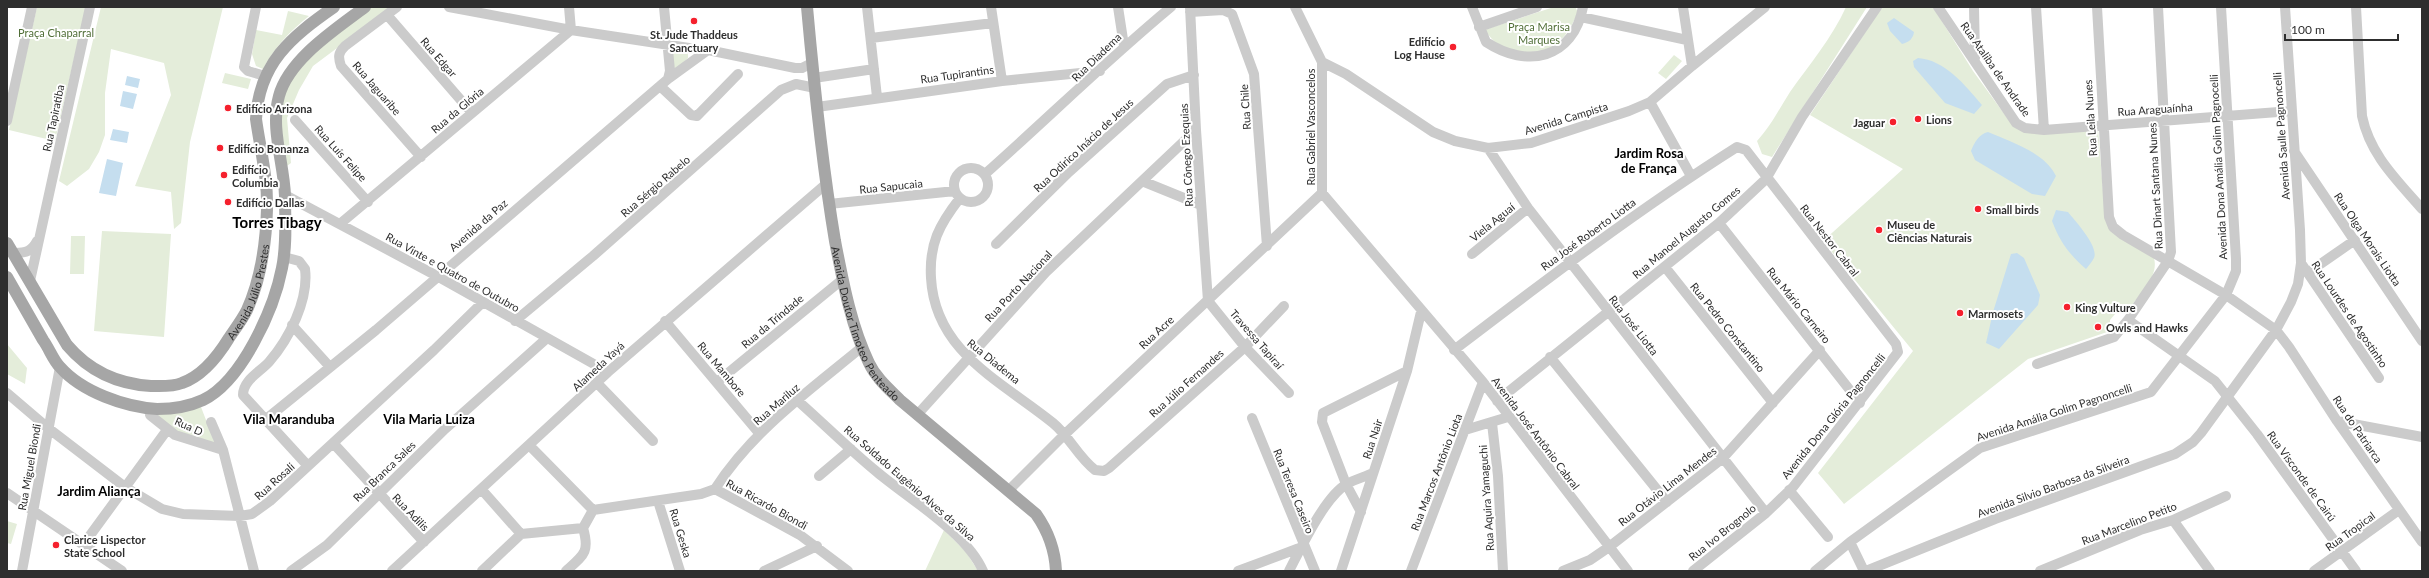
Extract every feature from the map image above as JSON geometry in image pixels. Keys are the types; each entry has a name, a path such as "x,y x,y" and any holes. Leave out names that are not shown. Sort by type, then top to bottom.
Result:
{"main road":[{"name":"Avenida Júlio Prestes","path":"7,243 15,253 67,345 78,358 92,368 123,382 137,385 159,386 182,383 196,375 218,355 247,310 263,254 267,203 256,119 256,106 265,76 275,58 288,43 334,7"},
{"name":"Avenida Júlio Prestes","path":"60,367 90,389 144,408 171,409 190,406 205,399 226,380 246,357 265,319 277,286 284,257 285,195 276,131 276,110 284,83 295,66 324,39 365,7"},
{"name":"Avenida Doutor Timoteo Penteado","path":"807,7 814,83 829,204 843,279 862,347 870,365 882,383 1036,514 1045,527 1056,566"},
{"path":"265,186 285,195"},
{"path":"267,203 285,195"},
{"path":"7,277 60,367"}],"street":[{"path":"7,122 32,7"},
{"name":"Rua Tapiratiba","path":"30,281 90,7"},
{"path":"256,7 244,67 248,71 265,76"},
{"path":"317,19 320,7"},
{"name":"Rua Jaguaribe","path":"397,7 388,16 344,46 339,52 338,58 341,66 420,157"},
{"path":"449,7 571,30 667,46 689,48"},
{"path":"569,7 571,30"},
{"path":"664,7 670,71 664,83 691,114 697,116 738,74"},
{"path":"867,7 877,97"},
{"path":"991,7 1002,81"},
{"path":"1118,7 1124,46"},
{"name":"Rua Diadema","path":"985,174 1100,71 1124,46 1171,7"},
{"name":"Rua Gabriel Vasconcelos","path":"1295,7 1322,62 1322,194 1421,312"},
{"path":"1472,7 1479,28 1486,42 1498,50 1512,56 1539,56 1553,52 1564,44 1575,32 1582,12 1688,40"},
{"path":"1479,28 1537,7"},
{"path":"1683,7 1692,66"},
{"name":"Avenida Campista","path":"1322,62 1346,74 1433,132 1455,142 1488,148 1531,143 1559,135 1650,102 1765,7"},
{"name":"Rua Manoel Augusto Gomes","path":"1497,400 1718,223 1766,179 1802,117 1877,7"},
{"name":"Rua Ataliba de Andrade","path":"1938,7 1975,58 2016,123 2025,128 2044,130"},
{"path":"1974,7 1975,58"},
{"path":"2036,7 2044,130"},
{"name":"Rua Leila Nunes","path":"2097,7 2109,217 2113,226"},
{"name":"Rua Dinart Santana Nunes","path":"2037,364 2108,340 2120,331 2168,261 2172,236 2158,7"},
{"name":"Avenida Dona Amália Golim Pagnocelli","path":"2179,356 2226,295 2236,272 2221,7"},
{"name":"Avenida Saulle Pagnoncelli","path":"2276,330 2291,302 2298,284 2301,263 2284,7"},
{"path":"2356,7 2362,116 2366,131 2380,160 2422,209"},
{"name":"Rua Cônego Ezequias","path":"1190,9 1196,130 1208,301"},
{"name":"Rua Chile","path":"1190,9 1223,10 1232,14 1252,63 1267,246"},
{"name":"Rua Edgar","path":"388,16 472,113"},
{"path":"870,38 994,23"},
{"name":"Rua da Glória","path":"340,223 368,202 571,30"},
{"name":"Avenida da Paz","path":"264,420 376,330 664,83 708,50 795,68"},
{"path":"812,63 802,68 795,68 796,84 814,83 874,69"},
{"name":"Rua Tupirantins","path":"817,107 877,97 1002,81 1100,71"},
{"name":"Rua Odirico Inácio de Jesus","path":"996,244 1069,172 1163,87 1174,80 1194,75"},
{"name":"Rua Sérgio Rabelo","path":"515,321 593,256 781,90 796,84"},
{"path":"1650,102 1691,176"},
{"name":"Rua Araguaínha","path":"2044,130 2291,111"},
{"name":"Rua Luís Felipe","path":"295,120 368,202"},
{"name":"Rua Porto Nacional","path":"917,414 1046,272 1196,130"},
{"name":"Rua José Roberto Liotta","path":"1454,350 1570,262 1691,176 1737,147 1742,147"},
{"name":"Rua Nestor Cabral","path":"1742,147 1746,150 1766,179 1899,350"},
{"name":"Rua José Liotta","path":"1488,148 1528,208 1766,513"},
{"name":"Rua Olga Morais Liotta","path":"2294,151 2422,340"},
{"path":"975,168 985,174 989,185 985,196 981,200 970,203 958,195 955,179 963,170 975,168"},
{"path":"1142,180 1201,206"},
{"name":"Alameda Yayá","path":"392,571 665,321 826,184"},
{"name":"Rua Acre","path":"1009,490 1064,434 1322,194"},
{"name":"Rua Vinte e Quatro de Outubro","path":"285,195 438,276 546,339 608,372"},
{"name":"Rua Diadema","path":"958,195 936,234 932,250 932,291 942,325 951,340 968,358 1054,424 1064,434 1090,467 1100,472"},
{"name":"Rua Sapucaia","path":"829,204 958,195"},
{"name":"Viela Aguaí","path":"1472,254 1528,208"},
{"name":"Rua Mário Carneiro","path":"1718,223 1820,350 1860,403"},
{"name":"Rua do Patriarca","path":"2113,226 2123,235 2226,295 2276,330 2289,347 2337,422 2422,542"},
{"name":"Rua Tapiratiba","path":"15,253 25,252 33,248 40,233"},
{"path":"2308,272 2355,240"},
{"path":"284,257 303,264 305,274 303,295 283,344 269,363 245,384 243,390 246,400 308,466"},
{"name":"Rua Lourdes de Agostinho","path":"2301,263 2379,378"},
{"name":"Rua Pedro Constantino","path":"1664,267 1772,403"},
{"name":"Rua da Trindade","path":"717,382 843,279"},
{"name":"Travessa Tapiraí","path":"1208,301 1245,347 1288,393"},
{"name":"Rua Rosali","path":"7,393 48,428 125,487 162,509 183,514 240,516 262,509 334,444 483,302"},
{"name":"Rua Júlio Fernandes","path":"1100,472 1109,468 1245,347 1284,306"},
{"name":"Avenida José Antônio Cabral","path":"1421,312 1483,382 1508,417 1628,571"},
{"name":"Rua Nair","path":"1341,571 1407,372 1421,312"},
{"name":"Rua Visconde de Cairú","path":"2128,320 2215,381 2228,396 2356,571"},
{"name":"Rua Mambore","path":"665,321 760,433"},
{"path":"292,325 330,367"},
{"name":"Avenida Silvio Barbosa da Silveira","path":"1865,571 1995,520 2175,454 2184,449 2201,433 2276,330"},
{"name":"Rua Branca Sales","path":"291,571 327,545 445,429 546,339"},
{"name":"Rua Mariluz","path":"715,489 725,473 760,433 862,347"},
{"name":"Rua Otávio Lima Mendes","path":"1563,571 1590,560 1609,547 1723,458 1820,350"},
{"name":"Avenida Dona Glória Pagnoncelli","path":"1766,513 1789,490 1860,403 1898,354 1899,350"},
{"name":"Avenida Amália Golim Pagnoncelli","path":"1815,571 1850,542 1980,448 2143,396 2156,386 2179,356"},
{"path":"1550,357 1667,502"},
{"name":"Rua Miguel Biondi","path":"22,571 60,367"},
{"path":"1361,512 1346,484 1322,422 1323,413 1407,372"},
{"path":"597,382 653,441"},
{"name":"Rua Marcos Antônio Liota","path":"1411,571 1483,382"},
{"name":"Rua Soldado Eugênio Alves da Silva","path":"798,401 881,476 953,533 971,551 983,571"},
{"name":"Rua D","path":"150,415 167,430 186,440 223,450"},
{"path":"1465,430 1508,417"},
{"name":"Rua Teresa Caseiro","path":"1252,418 1302,546 1315,571"},
{"path":"211,422 223,450 254,571"},
{"path":"2337,422 2422,438"},
{"name":"Rua Aquira Yamaguchi","path":"1492,423 1498,476 1503,571"},
{"path":"83,545 167,430"},
{"name":"Rua Adilis","path":"334,444 378,494 424,542"},
{"path":"529,446 593,510 583,528 587,541 585,552 566,571"},
{"path":"820,476 851,448"},
{"path":"1290,571 1302,546 1323,510 1346,484 1373,474"},
{"name":"Rua Ricardo Biondi","path":"593,510 701,494 715,489 817,546 848,571"},
{"path":"482,490 521,534"},
{"path":"1789,490 1828,537"},
{"path":"7,493 122,571"},
{"name":"Rua Marcelino Petito","path":"2045,570 2140,530 2173,520 2226,496"},
{"name":"Rua Geska","path":"658,501 680,571"},
{"name":"Rua Tropical","path":"2314,571 2343,552 2399,510"},
{"name":"Rua Ivo Brognolo","path":"1692,571 1766,513"},
{"path":"2173,520 2206,570"},
{"path":"482,571 521,534 583,528"},
{"path":"1850,542 1865,571"},
{"path":"764,571 817,546"},
{"path":"1238,571 1302,546"},
{"path":"1056,566 1064,571"}],"green space":[{"name":"Praça Chaparral","path":"37,7 86,7 55,141 9,130"},
{"path":"101,7 223,7 190,142 181,223 174,229 171,192 135,186 171,95 164,63 111,49 105,93 105,135 99,152 89,169 67,186 59,181"},
{"path":"366,7 392,7 313,66 299,90 287,118 291,163 284,168 277,110 297,66"},
{"name":"Praça Marisa Marques","path":"1554,7 1575,7 1578,12 1565,36 1559,42 1545,50 1523,52 1505,49 1497,44 1484,30"},
{"path":"1846,7 1867,7 1772,157 1762,154 1757,141 1767,129 1790,92 1834,30"},
{"path":"1882,7 1933,7 1973,71 2013,126 2098,128 2105,216 2153,255 2155,262 2149,283 2130,308 2120,308 2110,320 2110,331 2028,359 1844,504 1818,473 1913,351 1823,241 1903,169 1810,115"},
{"path":"288,11 309,16 283,40 263,69 256,66 252,54 256,30 282,35"},
{"path":"679,49 688,53 688,58 675,71 673,70 672,51"},
{"path":"1674,55 1682,61 1666,79 1658,73"},
{"path":"225,73 251,79 248,89 222,83"},
{"path":"102,231 171,234 164,337 94,331"},
{"path":"71,236 85,236 84,274 70,274"},
{"path":"7,344 27,368 25,384 7,374"},
{"path":"201,407 216,446 171,430 152,410"},
{"path":"7,521 17,524 11,544 7,543"},
{"path":"944,530 966,552 978,571 925,571"}],"water":[{"path":"1894,18 1914,32 1913,37 1909,41 1902,44 1890,31 1887,23"},
{"path":"1918,58 1937,63 1946,68 1982,105 1974,114 1945,103 1914,67 1913,61"},
{"path":"127,76 140,79 138,88 125,85"},
{"path":"123,91 137,94 133,109 120,106"},
{"path":"113,129 129,132 127,143 110,140"},
{"path":"1988,132 2026,149 2044,160 2056,176 2045,196 2032,194 1975,160 1971,151 1972,148 1979,137"},
{"path":"107,159 123,163 116,196 99,193"},
{"path":"2056,210 2068,212 2081,227 2090,241 2095,253 2094,258 2086,269 2070,253 2058,235 2052,221"},
{"path":"2017,253 2024,258 2040,295 2038,305 1999,349 1986,343 1993,312 2011,254"}],"place":[{"name":"St. Jude Thaddeus Sanctuary","path":"694,21"},
{"name":"Edifício Log Hause","path":"1453,47"},
{"name":"Edifício Arizona","path":"228,108"},
{"name":"Lions","path":"1918,119"},
{"name":"Jaguar","path":"1893,122"},
{"name":"Edifício Bonanza","path":"220,148"},
{"name":"Edifício Columbia","path":"224,175"},
{"name":"Edifício Dallas","path":"228,202"},
{"name":"Small birds","path":"1978,209"},
{"name":"Museu de Ciências Naturais","path":"1879,230"},
{"name":"King Vulture","path":"2067,307"},
{"name":"Marmosets","path":"1960,313"},
{"name":"Owls and Hawks","path":"2098,327"},
{"name":"Clarice Lispector State School","path":"56,545"}],"district":[{"name":"Jardim Rosa de França","path":"1649,160"},
{"name":"Torres Tibagy","path":"277,222"},
{"name":"Vila Maranduba","path":"289,419"},
{"name":"Vila Maria Luiza","path":"429,419"},
{"name":"Jardim Aliança","path":"99,491"}]}
